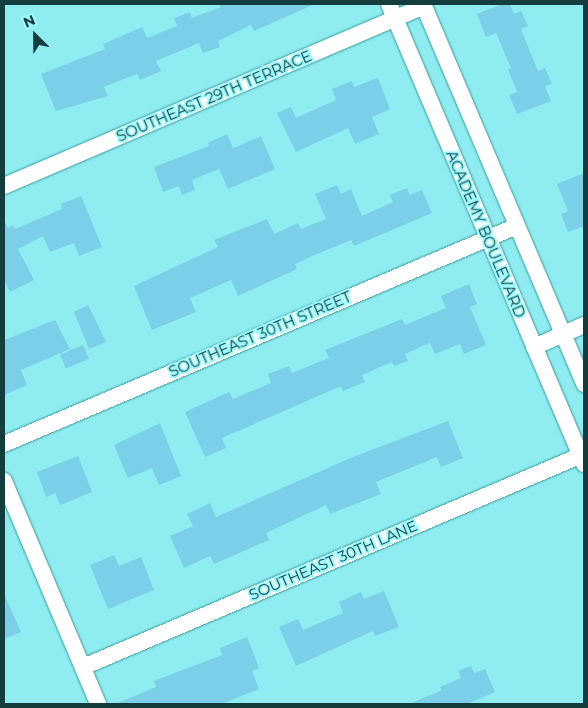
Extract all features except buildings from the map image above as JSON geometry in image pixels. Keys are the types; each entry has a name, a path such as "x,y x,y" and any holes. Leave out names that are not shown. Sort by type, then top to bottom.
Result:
{"street":[{"name":"SOUTHEAST 29TH TERRACE","path":"4,186 392,11 423,5"},
{"name":"ACADEMY BOULEVARD","path":"423,5 584,384"},
{"name":"ACADEMY BOULEVARD","path":"392,11 583,458"},
{"name":"SOUTHEAST 30TH STREET","path":"4,444 517,226"},
{"path":"534,347 584,325"},
{"name":"SOUTHEAST 30TH LANE","path":"83,667 583,458"},
{"path":"4,481 98,704"}]}
